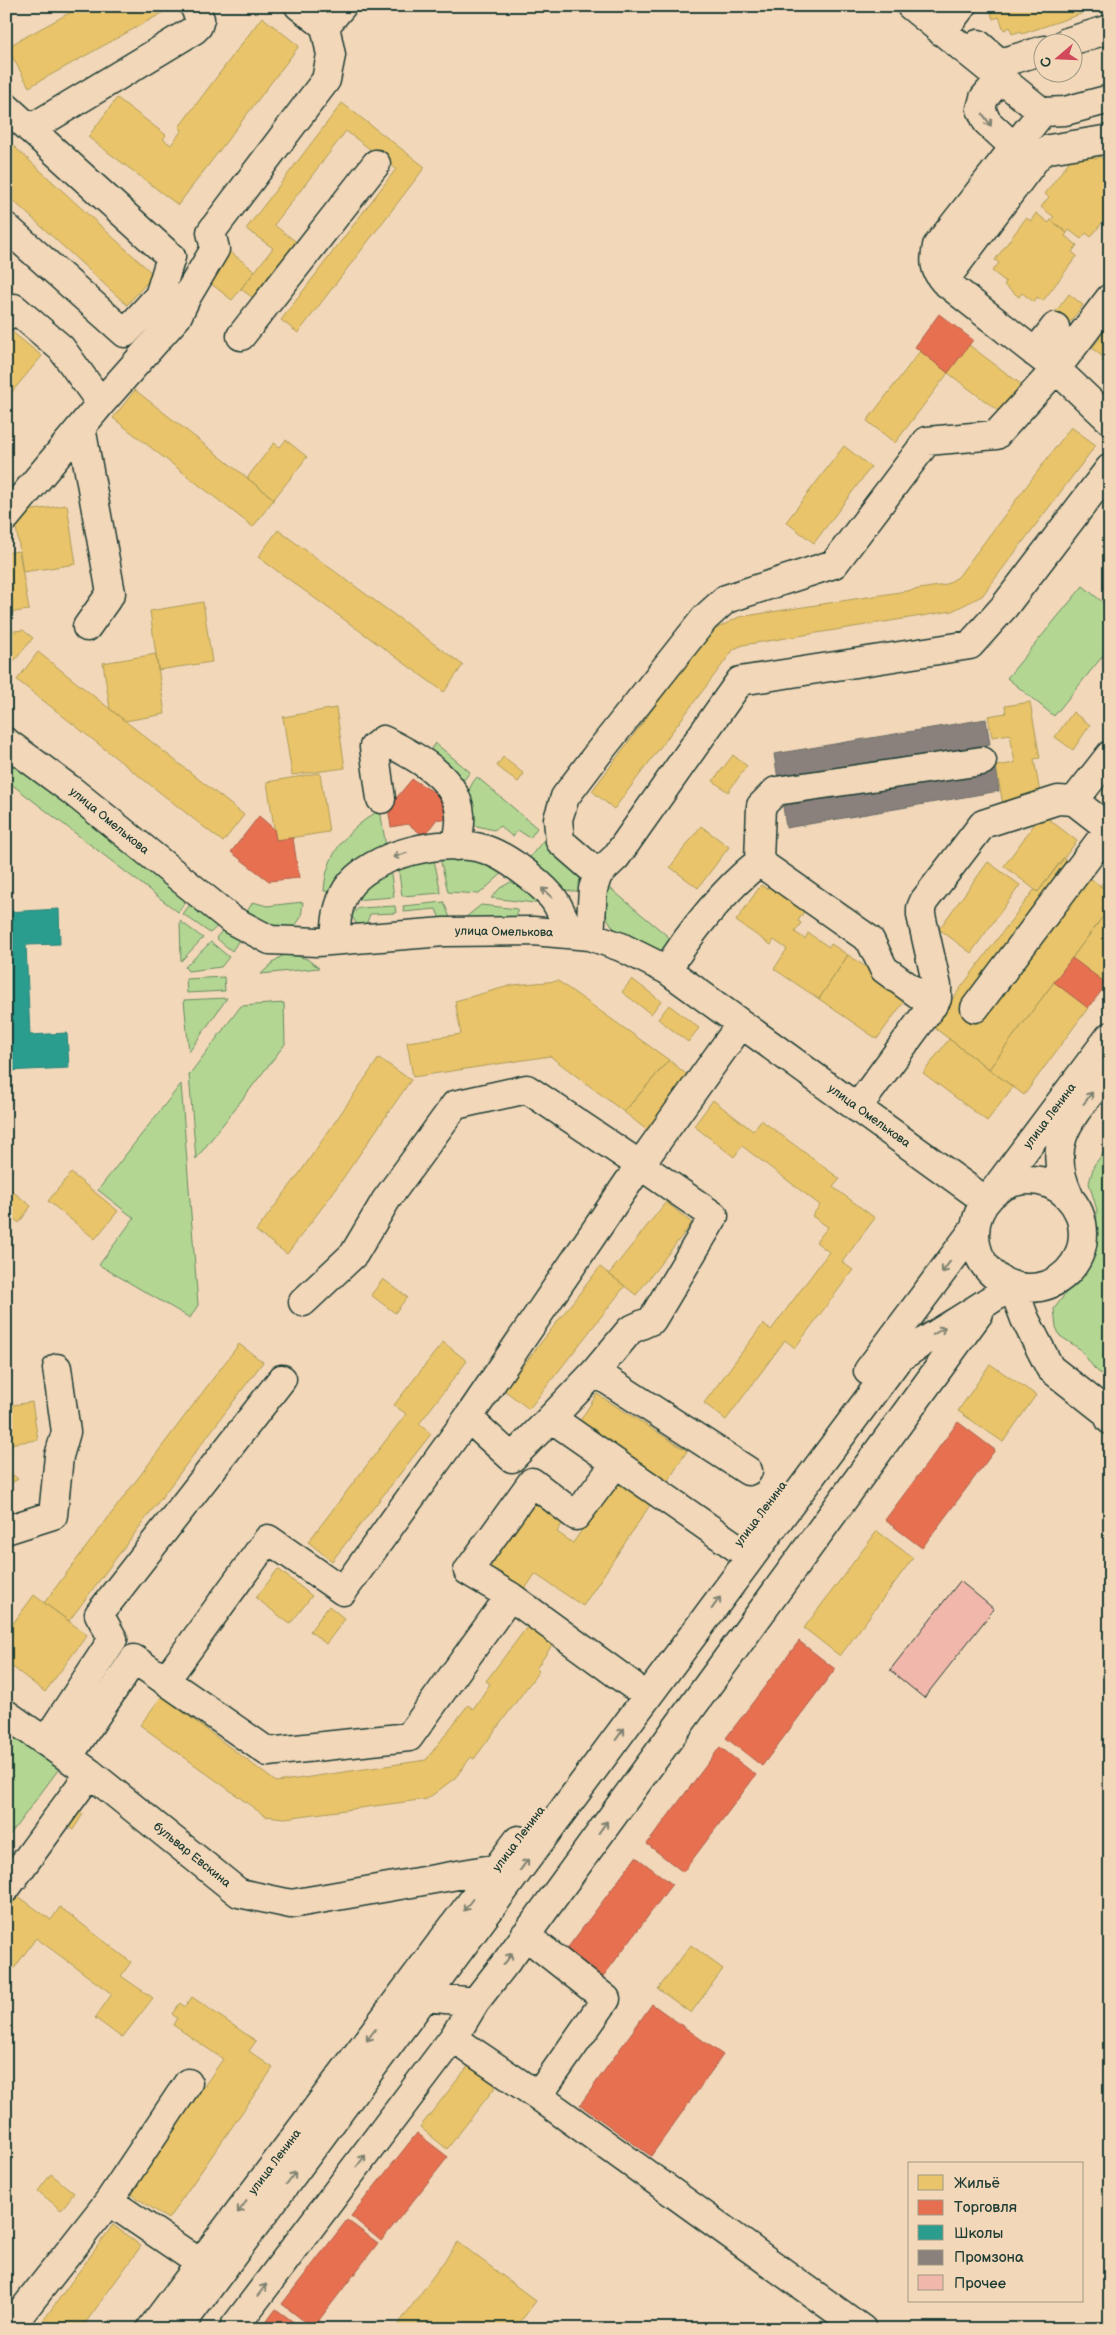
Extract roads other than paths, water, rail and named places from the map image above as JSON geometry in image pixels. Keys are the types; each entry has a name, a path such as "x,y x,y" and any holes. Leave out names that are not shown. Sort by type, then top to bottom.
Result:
{"street":[{"path":"30,129 194,30 198,26 200,19 194,6"},
{"path":"9,510 177,317 187,296 215,249 211,232 326,80 331,55 334,16 299,6"},
{"path":"911,6 947,16 1042,112 1065,111 1110,99"},
{"path":"1084,36 1110,28"},
{"path":"1014,147 987,122 980,109 984,98 1000,71 1034,55"},
{"path":"6,107 171,257 159,296 125,333 6,226"},
{"path":"1042,112 937,246 934,258 936,272 944,281 1046,361 1110,420"},
{"path":"944,281 1039,154 1049,149 1110,139"},
{"path":"241,336 376,164"},
{"path":"159,296 177,317"},
{"path":"598,874 560,841 558,819 565,797 705,618 726,599 834,564 927,440 996,435 1046,361 1110,298"},
{"path":"6,316 14,308 61,348 101,403"},
{"path":"1046,361 1055,327"},
{"path":"81,427 111,593 87,627"},
{"path":"580,935 590,909 593,889 598,874 616,857 740,680 970,644 1004,607 1110,468"},
{"path":"380,799 374,747 383,740 417,757 441,777 457,798 460,815 457,846"},
{"name":"улица Омелькова","path":"6,742 71,790 232,920 270,940 335,940 444,932 533,931 580,935 622,947 667,970 857,1108 988,1198"},
{"path":"1074,801 1110,755"},
{"path":"667,970 682,945 736,880 759,862 761,806 776,791 982,761"},
{"path":"857,1108 937,1007 938,993 921,915 924,901 983,824 1058,800 1074,801 1109,829 975,1008"},
{"path":"335,940 337,910 348,888 367,869 410,851 457,846 483,849 519,868 553,898 580,935"},
{"path":"759,862 870,940 884,969 937,1007"},
{"path":"164,1681 268,1539 343,1591 468,1418 640,1166 740,1024"},
{"name":"улица Ленина","path":"988,1198 1110,1036"},
{"name":"улица Ленина","path":"1069,1196 1061,1179 1058,1160 1059,1144 1066,1127 1110,1068"},
{"path":"303,1302 354,1254 386,1200 455,1105 527,1089 714,1216 652,1320 630,1330 595,1372 512,1458 468,1418"},
{"path":"892,1353 975,1228 980,1210 988,1198 1004,1185 1021,1180 1038,1180 1055,1186 1069,1196 1079,1211 1083,1228 1082,1245 1076,1262 1064,1276 1048,1285 1030,1288 1012,1285 996,1277 983,1263 976,1246 975,1228"},
{"path":"892,1353 984,1305 1012,1285"},
{"path":"1012,1285 1025,1318 1050,1368 1106,1412 1110,1420"},
{"path":"233,2329 454,2037 479,1996 984,1305"},
{"name":"улица Ленина","path":"151,2329 498,1868 736,1547 892,1353"},
{"name":"улица Ленина","path":"178,2329 426,1997 892,1353"},
{"path":"6,1530 53,1515 60,1456 66,1432 57,1368"},
{"path":"595,1372 748,1471"},
{"path":"46,1741 113,1639 99,1614 282,1379"},
{"path":"551,1418 736,1547"},
{"path":"616,1463 576,1516 532,1482 468,1570 510,1596 632,1686"},
{"path":"68,1757 134,1659 268,1752 409,1737 510,1596"},
{"name":"бульвар Евскина","path":"6,1714 90,1773 239,1893 292,1904 498,1868"},
{"path":"6,1888 90,1773"},
{"path":"525,1935 606,1999 538,2096"},
{"path":"464,1945 479,1996"},
{"path":"426,1997 479,1996"},
{"path":"454,2037 466,2048 538,2096 862,2329"},
{"path":"6,2324 10,2327 109,2201 188,2084"},
{"path":"109,2201 200,2263"}]}
